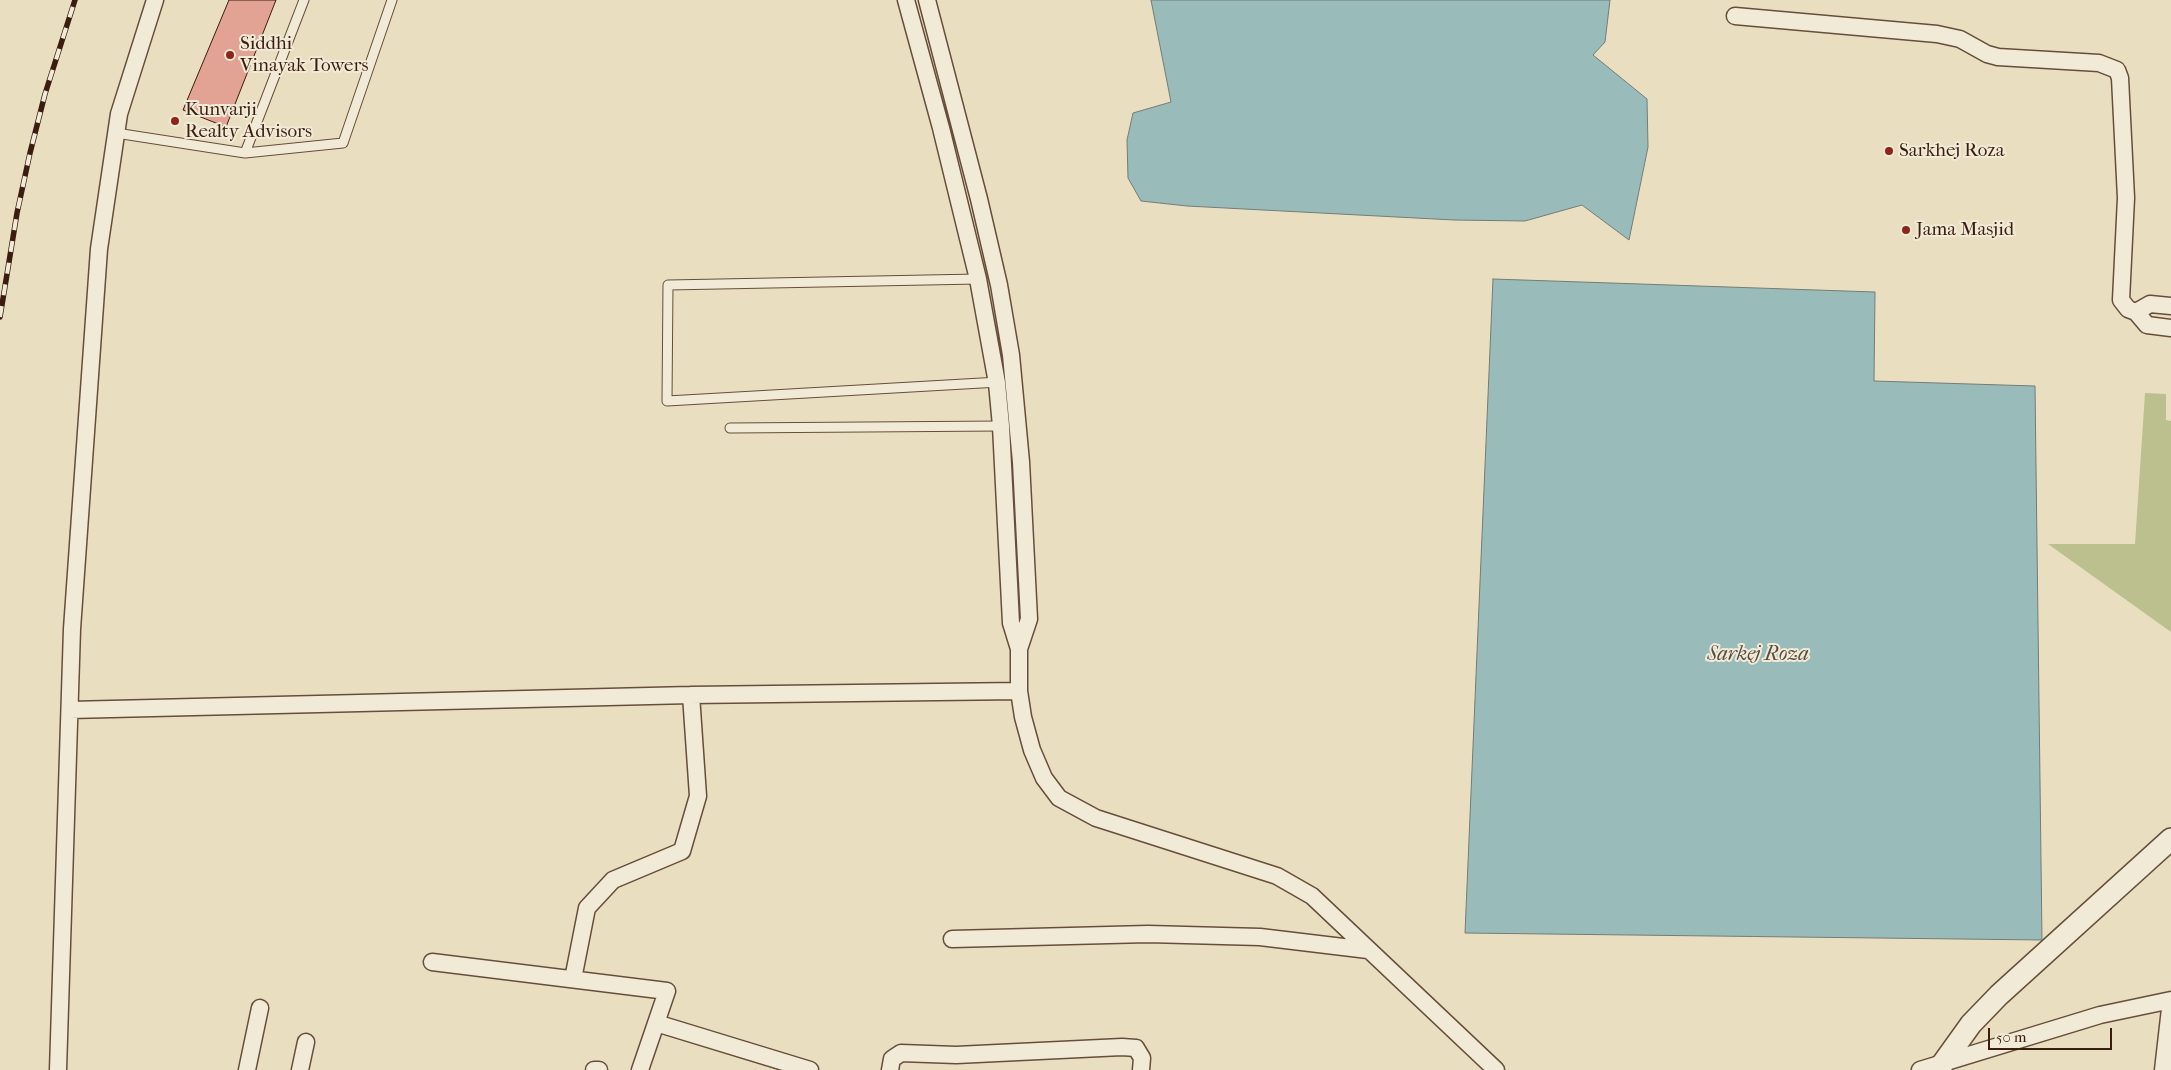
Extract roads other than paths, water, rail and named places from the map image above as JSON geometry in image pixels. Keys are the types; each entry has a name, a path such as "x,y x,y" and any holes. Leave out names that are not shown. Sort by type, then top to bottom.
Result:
{"street":[{"path":"58,1070 72,629 99,249 119,114 155,0"},
{"path":"906,0 957,191 978,279 997,382 1001,426 1010,623 1019,650"},
{"path":"927,0 999,285 1014,381 1029,619 1019,650 1019,691 1023,717 1032,750 1044,778 1059,798 1081,811 1124,829 1284,880 1312,896 1496,1070"},
{"path":"1735,16 1937,34 1960,39 1987,54 1998,57 2099,63 2117,70 2120,78 2126,198 2121,300 2128,309 2136,312 2147,325 2171,328"},
{"path":"957,191 976,188"},
{"path":"2136,312 2150,304 2171,306"},
{"path":"1006,530 1024,529"},
{"path":"70,710 692,695 1019,691"},
{"path":"573,978 587,908 614,880 682,851 698,796 692,695"},
{"path":"1933,1068 1999,995 2171,839"},
{"path":"952,939 1148,934 1260,938 1368,950"},
{"path":"432,962 667,990 640,1070"},
{"path":"1933,1068 2100,1015 2171,1000 2163,1070"},
{"path":"247,1070 260,1008"},
{"path":"656,1022 810,1070"},
{"path":"300,1070 306,1042"},
{"path":"890,1070 892,1059 901,1053 956,1054 1122,1047 1136,1048 1142,1058 1141,1070"}],"lane":[{"path":"245,153 304,0"},
{"path":"116,133 245,153 342,143 392,0"},
{"path":"978,279 668,285 667,401 1014,381"},
{"path":"730,428 1001,426"}],"water":[{"path":"1151,0 1610,0 1605,42 1593,55 1647,99 1648,147 1629,240 1582,205 1525,221 1454,220 1187,206 1141,201 1128,178 1127,140 1133,113 1171,102"},
{"name":"Sarkej Roza","path":"1493,279 1875,292 1874,381 2035,386 2042,940 1465,933"}],"railway":[{"path":"0,317 17,213 30,153 45,94 75,0"}],"place":[{"name":"Siddhi Vinayak Towers","path":"230,55"},
{"name":"Kunvarji Realty Advisors","path":"175,121"},
{"name":"Sarkhej Roza","path":"1889,151"},
{"name":"Jama Masjid","path":"1906,230"}]}
